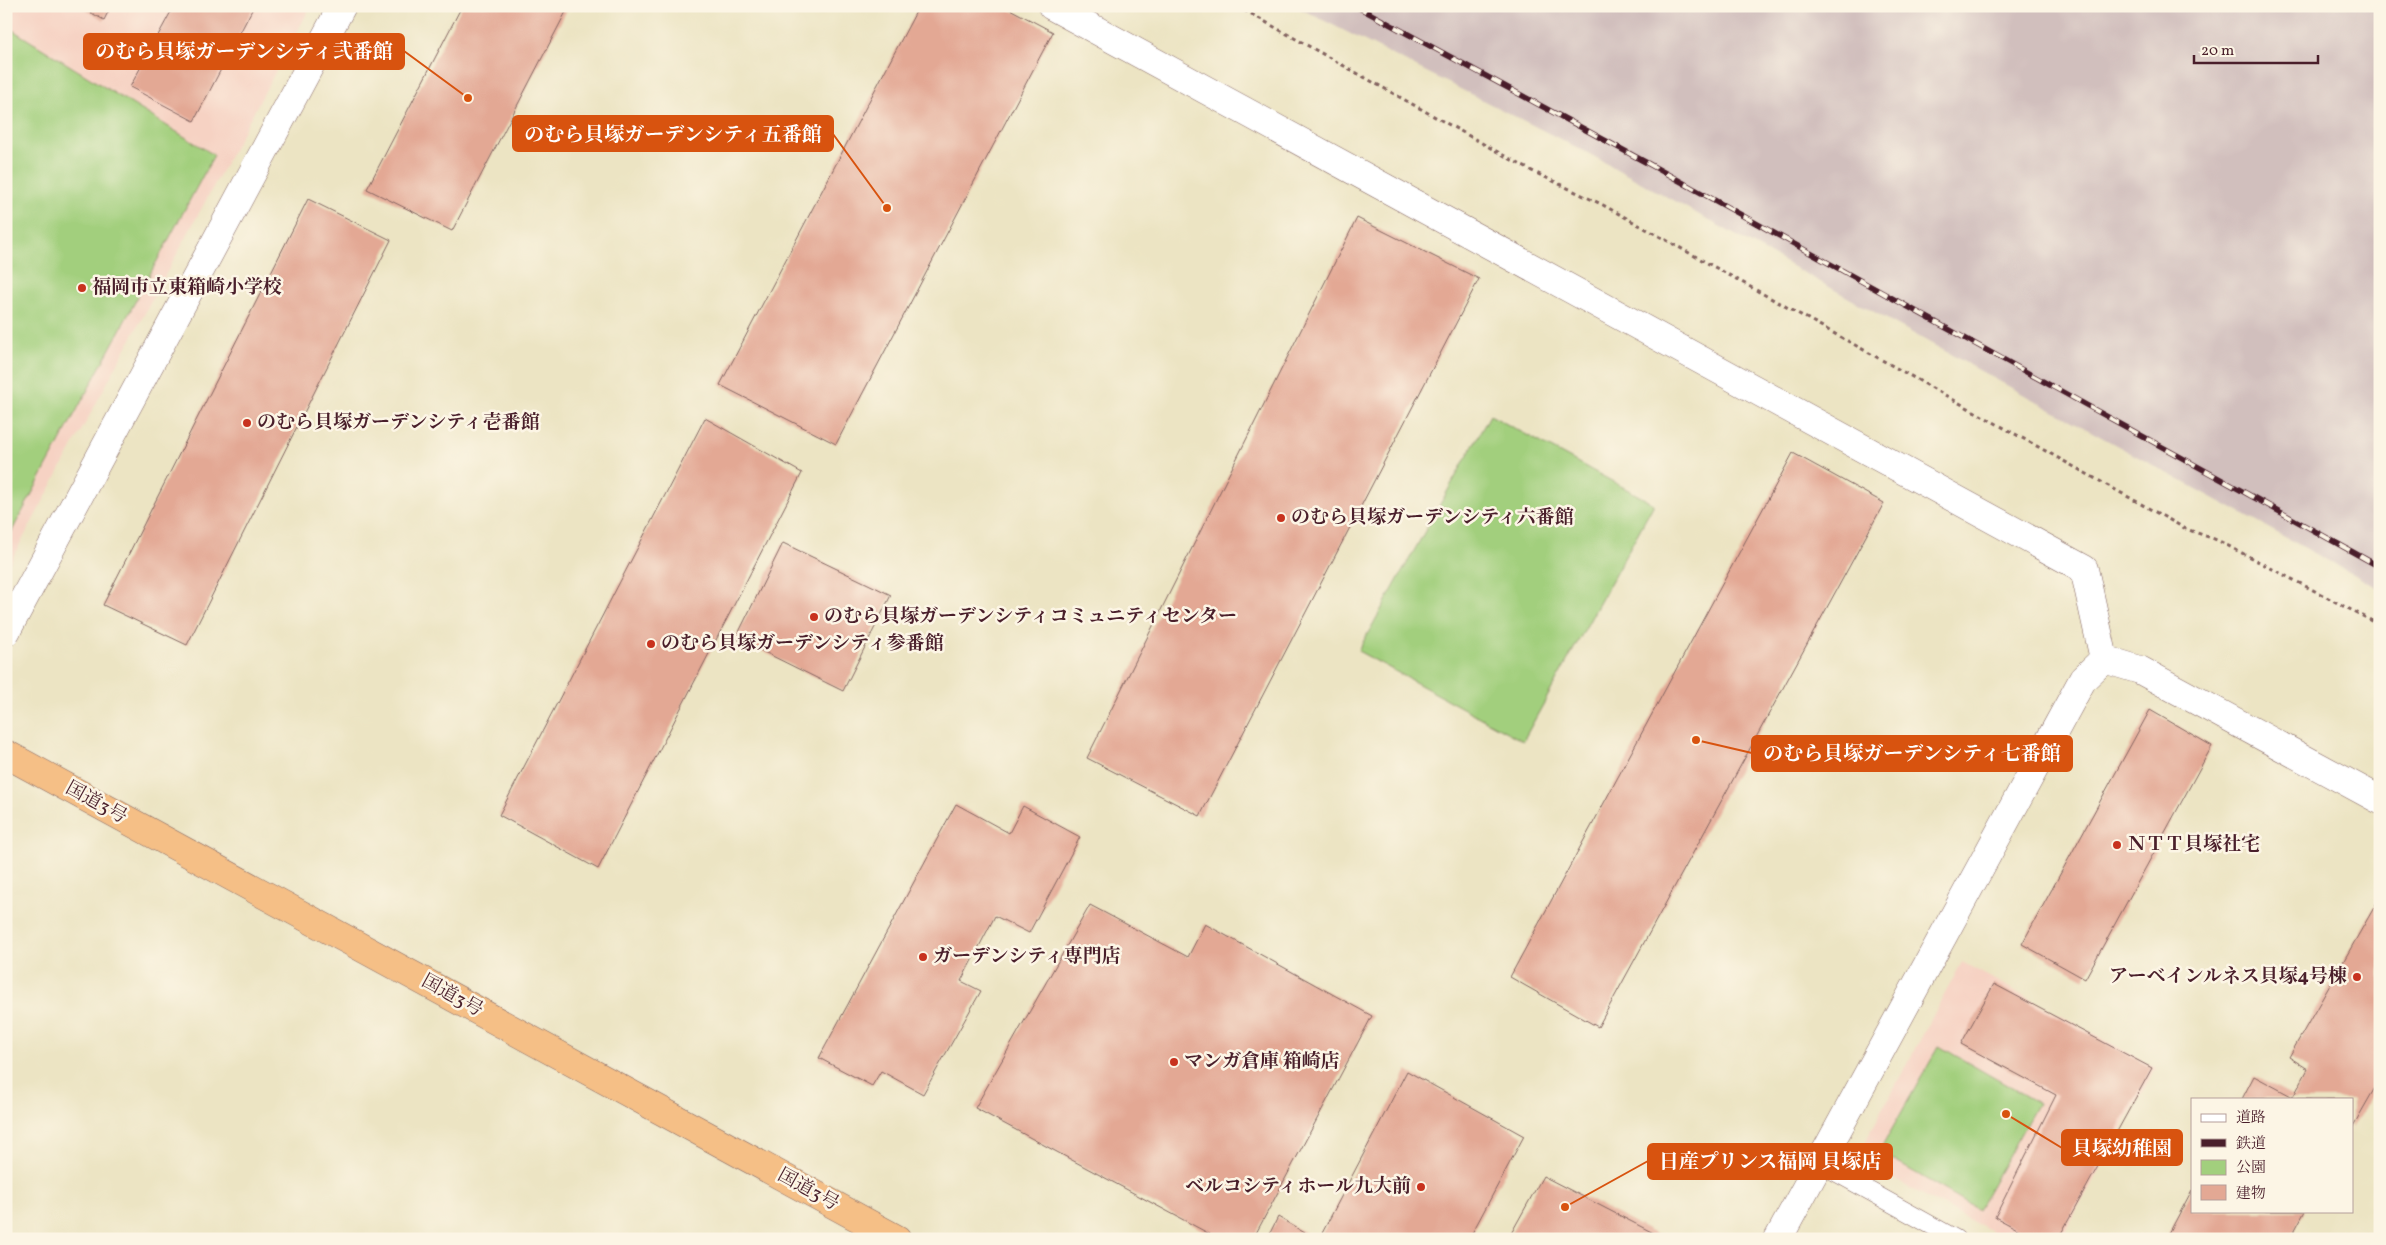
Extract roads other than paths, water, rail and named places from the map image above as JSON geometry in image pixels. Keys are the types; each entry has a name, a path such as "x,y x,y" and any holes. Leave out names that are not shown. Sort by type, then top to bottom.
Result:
{"highway":[{"name":"国道3号","path":"6,754 897,1239"}],"street":[{"path":"6,632 342,6"},
{"path":"1052,6 2084,570 2104,659"},
{"path":"2104,659 2140,670 2380,800"},
{"path":"1778,1239 2083,679 2104,659"}],"lane":[{"path":"1819,1163 1956,1239"}],"railway":[{"path":"1356,6 1649,164 2380,567"}],"place":[{"name":"のむら貝塚ガーデンシティ弐番館","path":"468,98"},
{"name":"のむら貝塚ガーデンシティ五番館","path":"887,208"},
{"name":"福岡市立東箱崎小学校","path":"82,288"},
{"name":"のむら貝塚ガーデンシティ壱番館","path":"247,423"},
{"name":"のむら貝塚ガーデンシティ六番館","path":"1281,518"},
{"name":"のむら貝塚ガーデンシティコミュニティセンター","path":"814,617"},
{"name":"のむら貝塚ガーデンシティ参番館","path":"651,644"},
{"name":"のむら貝塚ガーデンシティ七番館","path":"1696,740"},
{"name":"ＮＴＴ貝塚社宅","path":"2117,845"},
{"name":"ガーデンシティ専門店","path":"923,957"},
{"name":"アーベインルネス貝塚4号棟","path":"2357,977"},
{"name":"マンガ倉庫 箱崎店","path":"1174,1062"},
{"name":"貝塚幼稚園","path":"2006,1114"},
{"name":"ベルコシティホール九大前","path":"1421,1187"},
{"name":"日産プリンス福岡 貝塚店","path":"1565,1207"}]}
